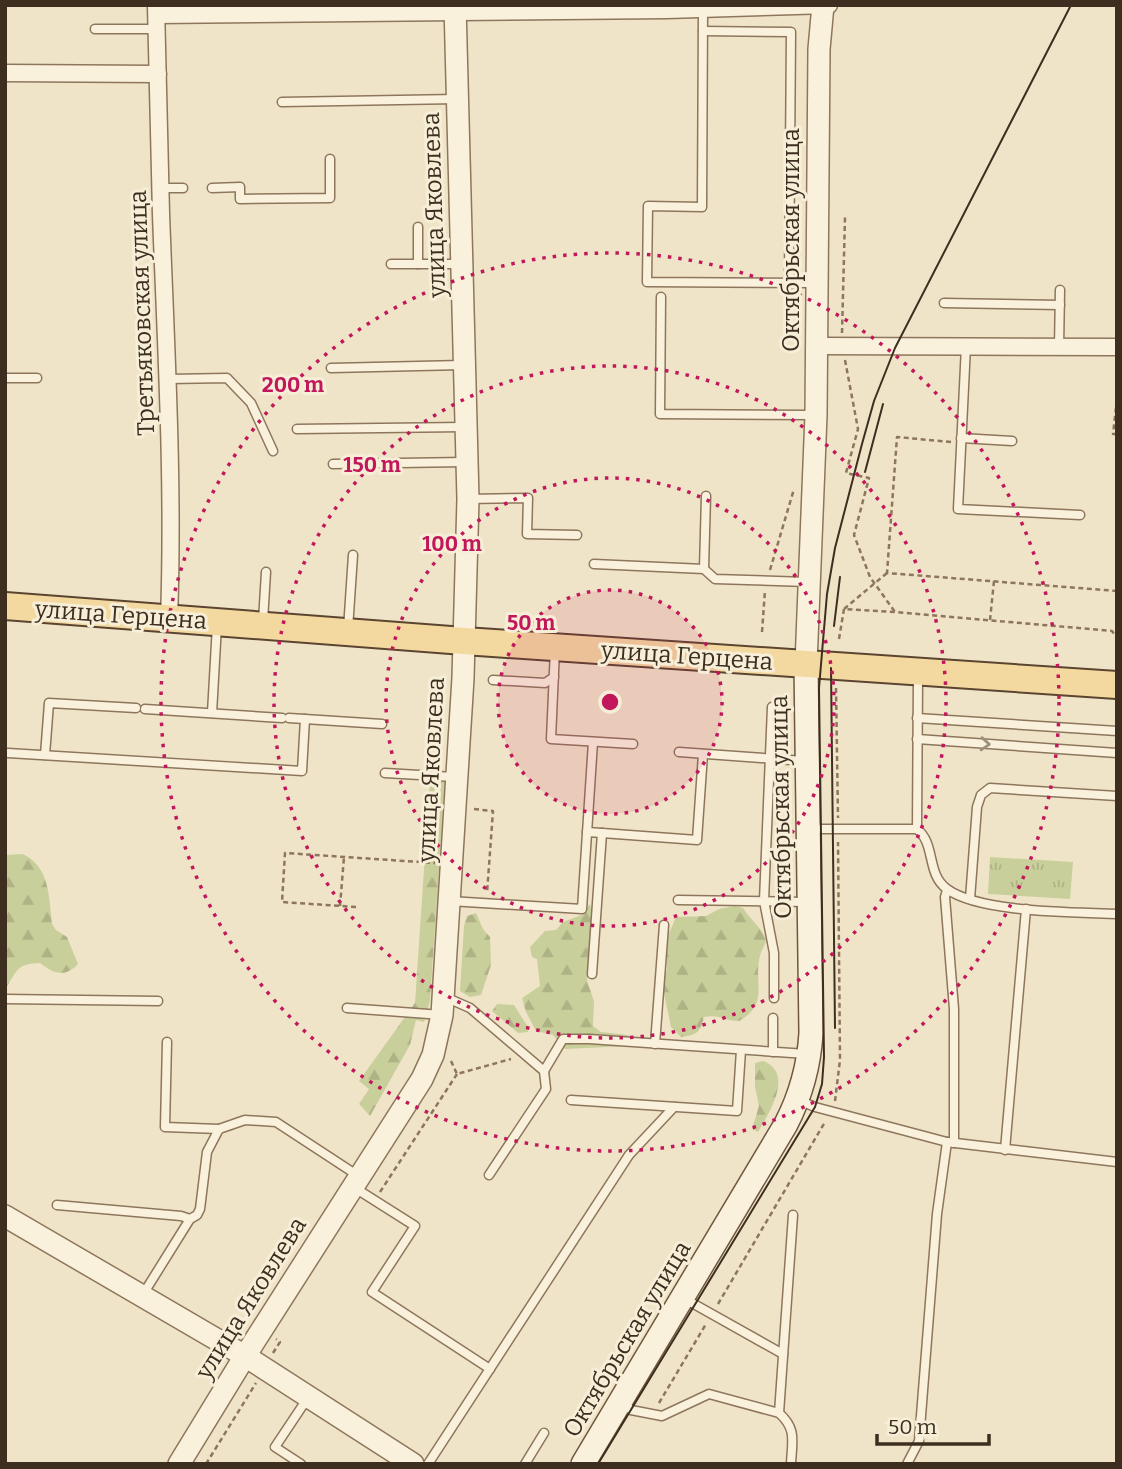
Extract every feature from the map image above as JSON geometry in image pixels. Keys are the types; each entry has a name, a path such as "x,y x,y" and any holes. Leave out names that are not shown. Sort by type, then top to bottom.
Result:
{"main road":[{"name":"улица Герцена","path":"5,606 464,641 1117,685"},
{"name":"Октябрьская улица","path":"583,1464 786,1125 798,1100 810,1054 811,1033 806,664"}],"street":[{"path":"157,16 248,10 704,10 825,6"},
{"name":"Октябрьская улица","path":"806,664 816,415 819,49 825,6"},
{"name":"улица Яковлева","path":"179,1464 422,1079 433,1055 443,1006 464,641 468,499 455,9"},
{"name":"Третьяковская улица","path":"157,16 160,188 169,379 169,619"},
{"path":"5,73 158,74"},
{"path":"817,346 1117,347"},
{"path":"5,1216 245,1356 413,1464"}],"lane":[{"path":"704,10 702,207 648,206 647,282 817,284"},
{"path":"95,29 157,16"},
{"path":"704,31 791,32 789,283"},
{"path":"282,102 457,99"},
{"path":"212,188 240,187 240,199 330,198 330,159"},
{"path":"160,188 183,188"},
{"path":"418,228 418,264"},
{"path":"391,264 462,264"},
{"path":"1059,347 1060,290"},
{"path":"660,297 660,414 816,415"},
{"path":"944,303 1060,305"},
{"path":"966,346 958,509 1080,515"},
{"path":"331,368 465,365"},
{"path":"5,378 37,378"},
{"path":"169,379 227,378 251,403 273,451"},
{"path":"298,429 467,427"},
{"path":"961,441 1012,441"},
{"path":"333,464 468,462"},
{"path":"704,569 706,496"},
{"path":"468,499 528,498 527,534 577,535"},
{"path":"348,632 353,555"},
{"path":"594,564 704,569 715,579 810,582"},
{"path":"263,625 267,572"},
{"path":"212,713 218,622"},
{"path":"555,646 551,739 633,744"},
{"path":"917,829 918,670"},
{"path":"493,680 545,683 554,677"},
{"path":"45,755 49,703 382,724"},
{"path":"772,707 764,901 774,953 774,998"},
{"path":"917,718 1117,731"},
{"path":"8,753 302,772 305,719"},
{"path":"917,739 1117,753"},
{"path":"450,901 582,909 593,742"},
{"path":"679,752 807,761"},
{"path":"587,832 697,840 703,754"},
{"path":"385,773 457,778"},
{"path":"970,898 977,807 981,795 990,788 1117,796"},
{"path":"808,829 917,829 927,842 935,876 947,890 1004,908 1117,914"},
{"path":"592,974 602,833"},
{"path":"907,1464 919,1441 937,1214 951,1143 954,1009 945,897 947,890"},
{"path":"678,900 809,902"},
{"path":"1005,1150 1026,909"},
{"path":"655,1044 664,925"},
{"path":"5,999 158,1001"},
{"path":"347,1008 443,1006 470,1009 544,1071"},
{"path":"773,1018 773,1052"},
{"path":"489,1175 546,1089 544,1071 563,1039 810,1054"},
{"path":"167,1041 165,1127 219,1129 245,1120 276,1122 357,1182 415,1226 372,1292 490,1369"},
{"path":"571,1100 737,1111 741,1049"},
{"path":"798,1100 815,1107 951,1143 1117,1162"},
{"path":"428,1464 629,1156 674,1107"},
{"path":"142,1296 190,1219 197,1215 200,1209 207,1152 219,1129"},
{"path":"57,1205 190,1219"},
{"path":"779,1413 793,1215"},
{"path":"683,1297 783,1354"},
{"path":"620,1402 631,1410 662,1416 709,1394 779,1413 789,1421 793,1432 792,1464"},
{"path":"301,1464 275,1447 308,1396"},
{"path":"525,1464 544,1433"}],"path":[{"path":"845,217 842,346 858,429 846,473 869,478 853,535 874,582 895,612"},
{"path":"1117,399 1113,434 1117,434"},
{"path":"887,573 897,437 961,441"},
{"path":"762,632 766,581 795,486"},
{"path":"839,639 844,609 887,573 1117,591"},
{"path":"990,621 994,581"},
{"path":"844,609 1112,631 1117,638"},
{"path":"469,809 493,811 486,903"},
{"path":"838,816 849,817"},
{"path":"356,906 282,902 285,853 435,863"},
{"path":"340,906 344,857"},
{"path":"447,1052 457,1074 525,1055"},
{"path":"206,1464 246,1400"}],"green space":[{"path":"430,780 445,781 430,1001 424,1022 416,1020 410,1045 370,1116 359,1104 369,1089 359,1081 415,1003"},
{"path":"23,854 32,860 43,875 49,893 52,924 67,937 78,964 64,973 50,970 40,963 22,966 6,988 5,855"},
{"path":"990,857 1073,862 1070,899 988,894"},
{"path":"589,904 592,909 591,956 587,981 594,1001 593,1026 601,1032 628,1035 633,1043 629,1046 565,1049 553,1035 536,1031 522,998 540,986 537,959 532,957 530,947 545,931 556,930 563,922 584,914"},
{"path":"735,906 743,908 766,940 758,966 757,1000 749,1014 739,1021 714,1016 704,1017 697,1032 681,1037 671,1027 662,984 667,969 667,938 676,917 706,916 719,909"},
{"path":"476,913 490,937 491,965 481,995 470,997 460,991 464,926 467,916"},
{"path":"497,1004 514,1005 528,1027 528,1032 518,1033 492,1011"},
{"path":"763,1061 777,1074 778,1084 773,1104 758,1132 752,1129 759,1106 755,1087 755,1063"}],"tram line":[{"path":"598,1464 815,1107 822,1084 824,1057 819,688 827,594 835,548 874,401 895,348 1071,5"},
{"path":"865,472 883,404"},
{"path":"834,626 840,577"},
{"path":"831,668 835,1028"}]}
